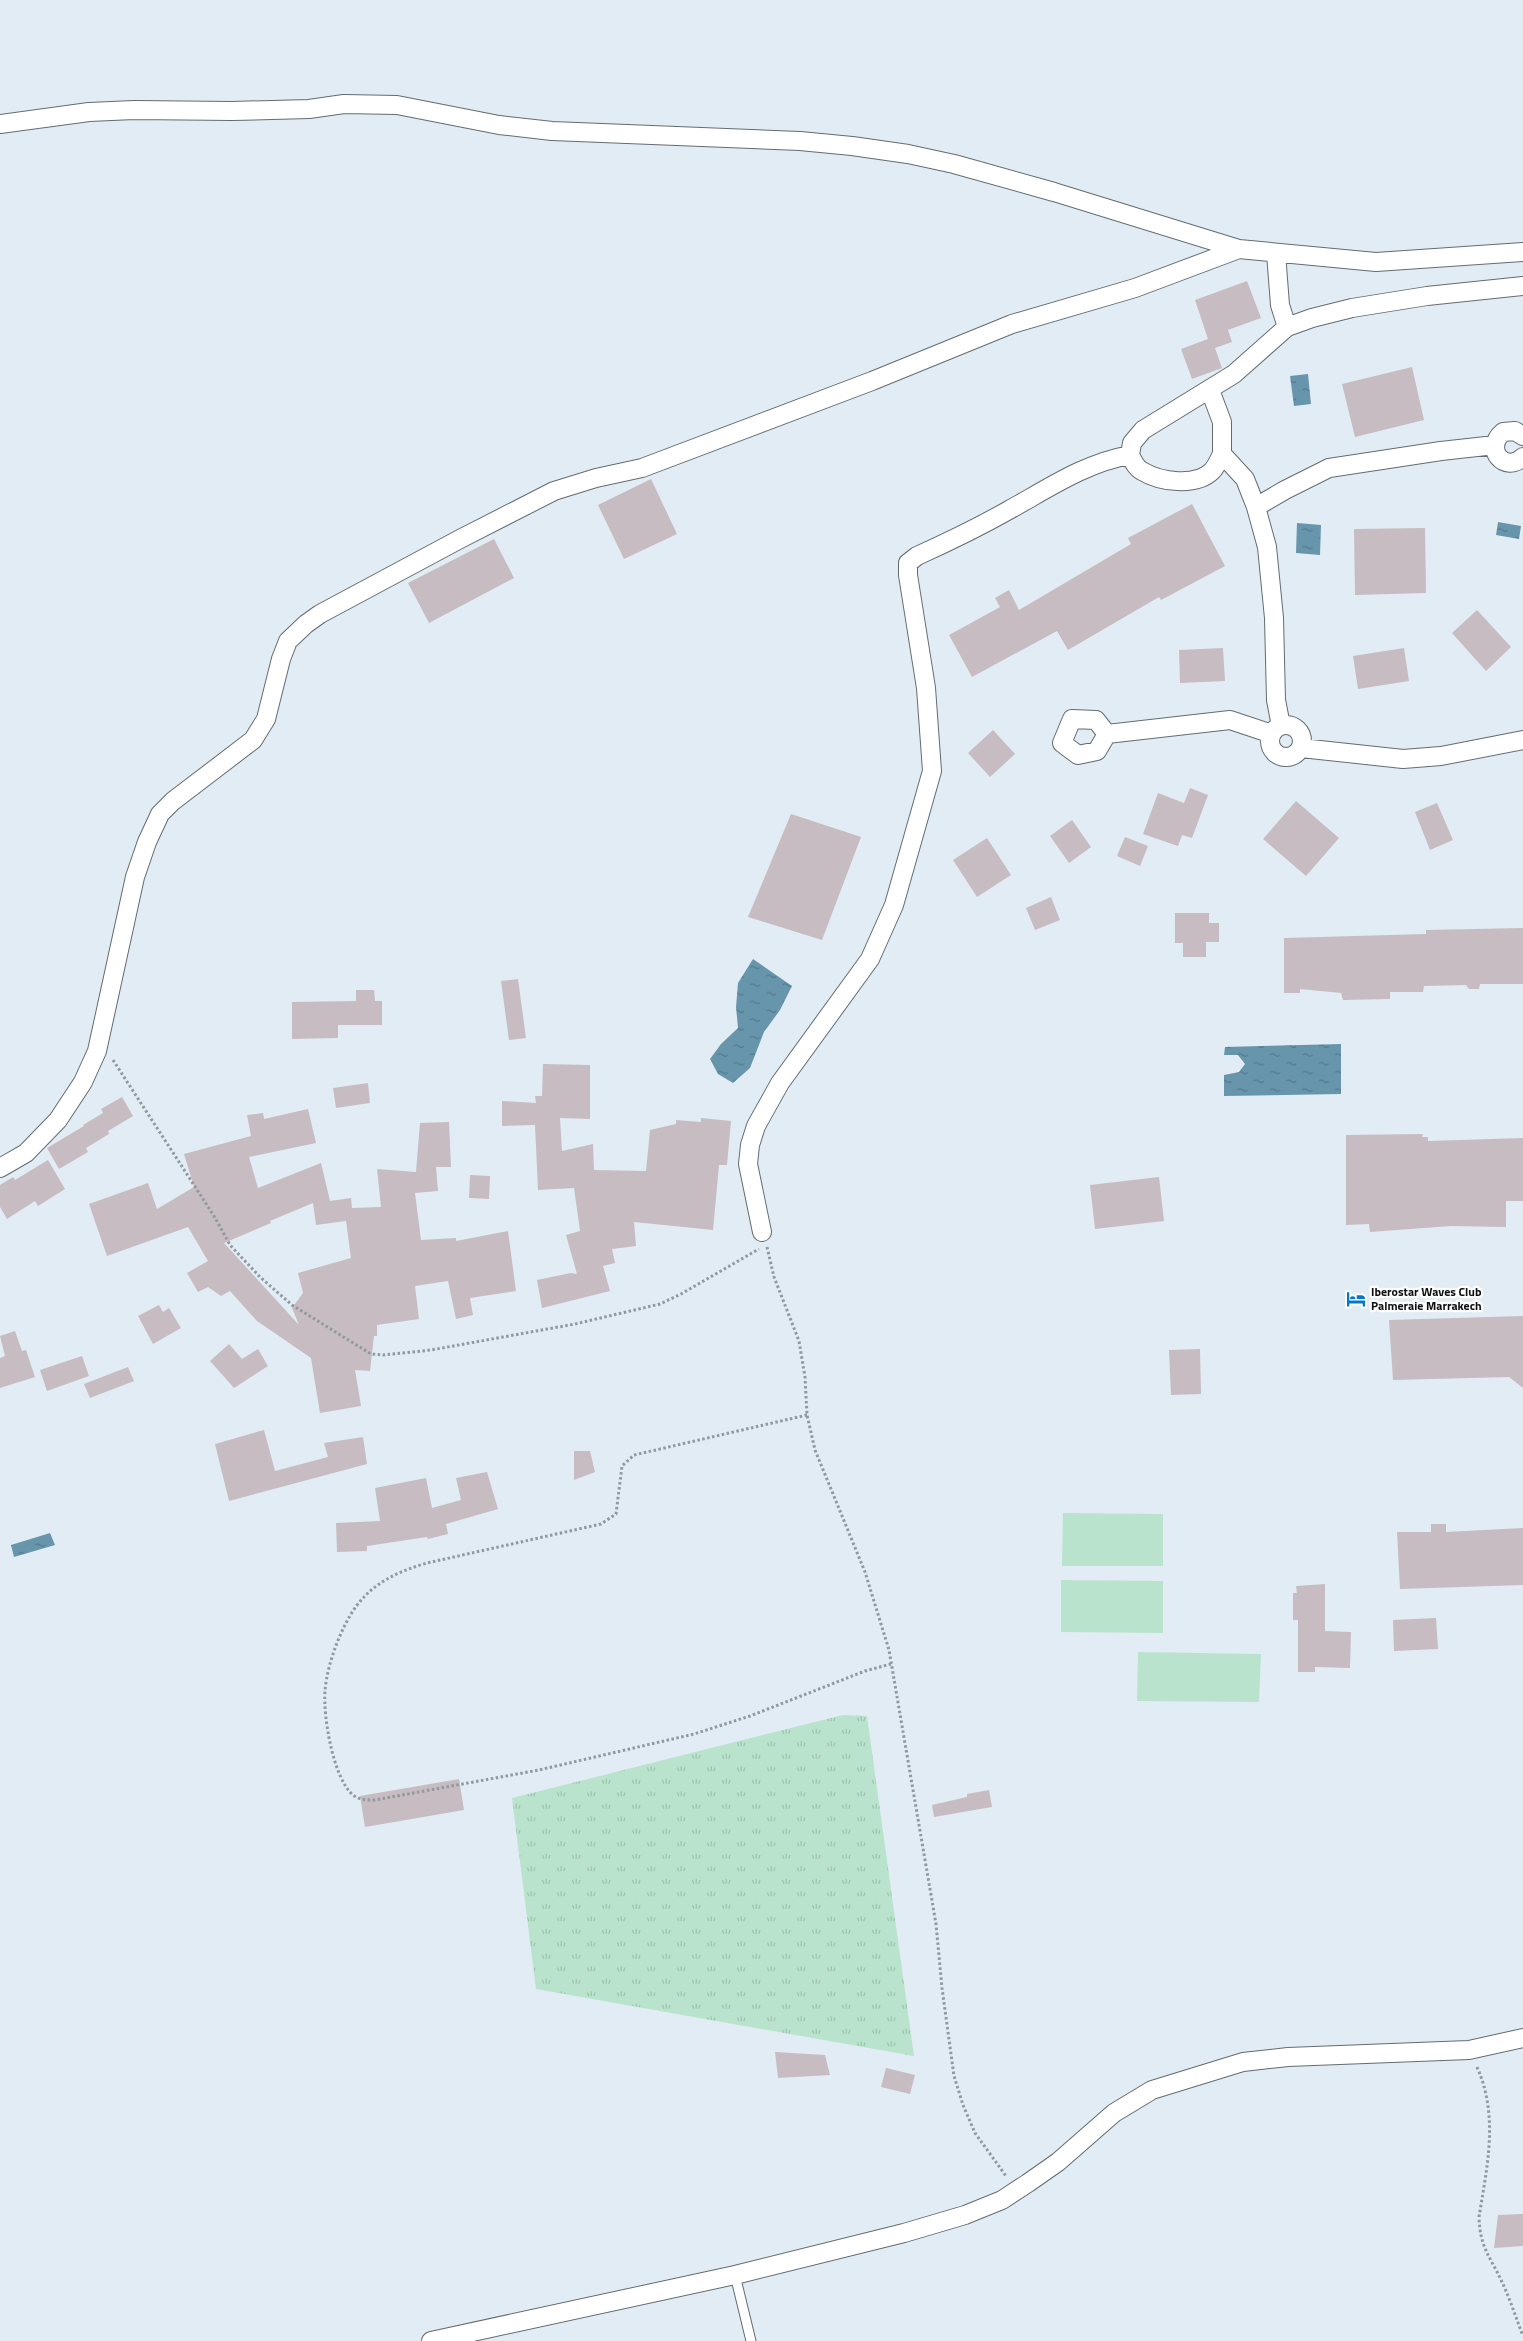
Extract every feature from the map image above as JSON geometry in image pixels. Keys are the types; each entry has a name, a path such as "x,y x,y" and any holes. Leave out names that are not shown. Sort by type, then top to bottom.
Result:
{"street":[{"path":"0,124 89,112 134,110 232,112 309,109 344,104 397,105 499,125 552,131 728,137 852,146 954,164 1054,192 1239,249 1276,254 1376,262 1523,252"},
{"path":"0,1168 26,1153 58,1120 83,1082 97,1051 135,877 147,842 160,814 173,800 253,740 266,719 281,659 288,641 306,624 320,614 460,539 554,492 596,478 642,468 1012,324 1135,288 1239,249"},
{"path":"1276,254 1280,305 1288,327"},
{"path":"1210,390 1222,422 1222,454 1213,470 1202,478 1184,481 1164,480 1142,471 1130,455 1132,443 1143,430 1234,374 1288,327 1312,318 1380,304 1427,296 1523,286"},
{"path":"1523,436 1515,431 1503,432 1495,445 1496,453 1504,461 1516,462 1523,457"},
{"path":"1256,508 1285,490 1329,468 1495,445"},
{"path":"1107,734 1230,720 1277,730 1294,726 1298,730 1302,742 1301,748 1292,756 1279,755 1271,746 1277,730 1274,618 1267,547 1256,508 1245,480 1222,454"},
{"path":"762,1232 748,1164 750,1145 756,1126 780,1083 870,959 894,905 932,771 926,688 908,576 908,562 916,556 981,526 1083,468 1105,460 1130,455"},
{"path":"1301,748 1403,759 1441,756 1523,740"},
{"path":"431,2341 736,2276 904,2233 965,2215 1002,2200 1058,2162 1114,2113 1152,2090 1243,2062 1288,2057 1469,2050 1523,2038"}],"lane":[{"path":"736,2276 751,2341"}],"path":[{"path":"99,1039 214,1216 230,1245 260,1277 292,1305 371,1354 383,1355 432,1350 575,1324 660,1304 682,1294 766,1245 774,1277 800,1341 805,1377 807,1415 815,1450 865,1572 891,1664 936,1924 942,1988 954,2076 962,2105 975,2133 1016,2190"},
{"path":"807,1415 634,1455 622,1466 616,1514 601,1524 407,1569 383,1581 362,1598 335,1644 325,1691 329,1740 340,1777 354,1796 363,1800 375,1800 538,1770 694,1734 750,1716 865,1671 891,1664"},
{"path":"1469,2050 1482,2077 1491,2132 1479,2217 1479,2231 1483,2247 1502,2282 1523,2336"}],"green space":[{"path":"1063,1513 1163,1514 1163,1566 1062,1566"},
{"path":"1061,1580 1163,1581 1163,1633 1061,1632"},
{"path":"1138,1652 1261,1654 1259,1702 1137,1701"},
{"path":"843,1715 867,1716 914,2056 536,1989 512,1798"}],"water":[{"path":"1308,374 1311,404 1294,406 1290,376"},
{"path":"1498,522 1521,526 1519,539 1496,535"},
{"path":"1297,523 1321,525 1320,555 1296,553"},
{"path":"753,959 792,986 780,1010 764,1032 750,1068 733,1083 718,1074 710,1059 721,1044 738,1028 736,1007 738,983"},
{"path":"1341,1044 1341,1094 1224,1096 1224,1075 1239,1072 1245,1064 1238,1055 1224,1055 1225,1047"},
{"path":"50,1533 55,1545 14,1557 11,1545"}],"building":[{"path":"1247,281 1261,318 1228,330 1232,342 1215,348 1222,368 1192,379 1181,349 1208,339 1195,300"},
{"path":"1412,367 1424,420 1355,437 1342,384"},
{"path":"651,479 677,534 624,559 598,505"},
{"path":"1192,504 1225,566 1161,600 1159,597 1068,650 1057,631 972,677 949,635 1000,607 995,598 1009,590 1019,610 1131,544 1128,538"},
{"path":"1425,528 1426,593 1355,595 1354,529"},
{"path":"494,539 514,578 429,623 408,583"},
{"path":"1477,610 1511,647 1486,671 1452,633"},
{"path":"1223,648 1225,681 1180,683 1179,650"},
{"path":"1404,648 1409,681 1358,689 1353,656"},
{"path":"993,730 1015,754 990,777 968,753"},
{"path":"1190,788 1208,795 1192,838 1182,835 1178,846 1143,834 1158,793 1184,803"},
{"path":"1296,801 1339,838 1306,876 1263,839"},
{"path":"1437,803 1453,840 1430,850 1415,812"},
{"path":"791,814 861,837 822,940 748,917"},
{"path":"1072,820 1091,847 1069,863 1050,836"},
{"path":"1125,837 1148,846 1140,866 1117,856"},
{"path":"987,838 1011,875 977,897 953,860"},
{"path":"1051,897 1060,920 1035,930 1026,908"},
{"path":"1175,913 1209,913 1209,923 1219,923 1219,942 1206,942 1206,957 1183,957 1183,943 1175,943"},
{"path":"1523,928 1523,984 1480,984 1479,989 1469,989 1466,985 1424,986 1423,992 1390,992 1390,999 1343,1000 1341,993 1300,989 1300,993 1284,993 1284,938 1426,934 1426,930"},
{"path":"518,979 526,1038 509,1040 501,981"},
{"path":"356,990 374,990 375,1001 382,1001 382,1025 338,1025 338,1038 292,1039 292,1002 356,1001"},
{"path":"543,1064 590,1065 590,1119 560,1118 562,1151 593,1144 594,1170 646,1171 650,1130 676,1124 676,1120 701,1122 701,1118 731,1121 727,1165 719,1165 713,1230 634,1222 636,1246 612,1249 615,1263 603,1266 610,1291 542,1308 537,1280 571,1273 577,1274 566,1235 580,1231 574,1188 538,1190 535,1125 502,1126 502,1101 536,1103 535,1096 542,1096"},
{"path":"368,1083 370,1103 336,1108 333,1088"},
{"path":"122,1097 133,1116 108,1131 109,1134 86,1148 88,1152 59,1169 47,1148 84,1126 103,1113 101,1109"},
{"path":"308,1109 316,1143 249,1157 258,1188 321,1163 330,1201 351,1198 352,1208 381,1207 377,1169 416,1172 420,1123 449,1122 451,1167 436,1167 438,1191 415,1193 421,1240 456,1238 456,1241 508,1231 516,1291 470,1298 473,1315 456,1319 448,1281 415,1286 419,1319 377,1325 377,1336 374,1336 370,1371 355,1370 361,1406 320,1413 311,1358 257,1321 230,1291 221,1296 208,1287 198,1292 187,1273 208,1261 188,1227 107,1256 89,1204 148,1183 157,1209 194,1187 184,1154 251,1136 247,1115 263,1113 264,1119","holes":["313,1203 316,1225 346,1221 351,1258 298,1273 303,1293 292,1308 299,1325 224,1243"]},
{"path":"1423,1134 1422,1137 1428,1137 1428,1141 1523,1138 1523,1201 1506,1201 1506,1227 1451,1226 1370,1232 1369,1224 1346,1225 1346,1135"},
{"path":"48,1160 65,1189 38,1206 35,1201 7,1219 0,1207 0,1185 13,1177 15,1180"},
{"path":"470,1175 490,1176 489,1199 469,1198"},
{"path":"1159,1177 1164,1221 1095,1229 1090,1185"},
{"path":"159,1305 163,1312 169,1308 181,1328 153,1344 138,1316"},
{"path":"1523,1316 1523,1388 1509,1377 1393,1380 1389,1320"},
{"path":"15,1331 22,1351 26,1350 35,1377 0,1388 0,1358 5,1356 0,1336"},
{"path":"229,1344 242,1359 258,1349 268,1366 234,1388 210,1361"},
{"path":"1200,1349 1201,1394 1171,1395 1169,1350"},
{"path":"82,1356 89,1376 47,1391 40,1370"},
{"path":"128,1367 134,1381 90,1398 84,1384"},
{"path":"264,1430 275,1471 328,1457 324,1443 363,1437 367,1464 229,1501 215,1444"},
{"path":"574,1451 590,1451 595,1472 574,1480"},
{"path":"487,1472 498,1509 446,1524 448,1534 428,1539 427,1537 367,1546 367,1551 337,1552 336,1523 380,1521 375,1488 426,1478 432,1508 461,1500 456,1478"},
{"path":"1431,1524 1446,1524 1446,1532 1523,1528 1523,1585 1400,1589 1397,1532 1431,1532"},
{"path":"1325,1584 1325,1631 1351,1632 1350,1668 1315,1667 1315,1672 1298,1672 1298,1620 1293,1620 1293,1593 1297,1593 1296,1586"},
{"path":"1436,1618 1438,1649 1394,1651 1393,1620"},
{"path":"459,1779 464,1810 365,1827 360,1796"},
{"path":"989,1790 992,1807 934,1817 932,1805 967,1797 967,1794"},
{"path":"775,2052 825,2055 830,2075 778,2078"},
{"path":"886,2068 915,2075 910,2094 881,2087"},
{"path":"1523,2214 1523,2246 1494,2248 1498,2215"}],"place":[{"name":"Iberostar Waves Club Palmeraie Marrakech","path":"1356,1299"}]}
